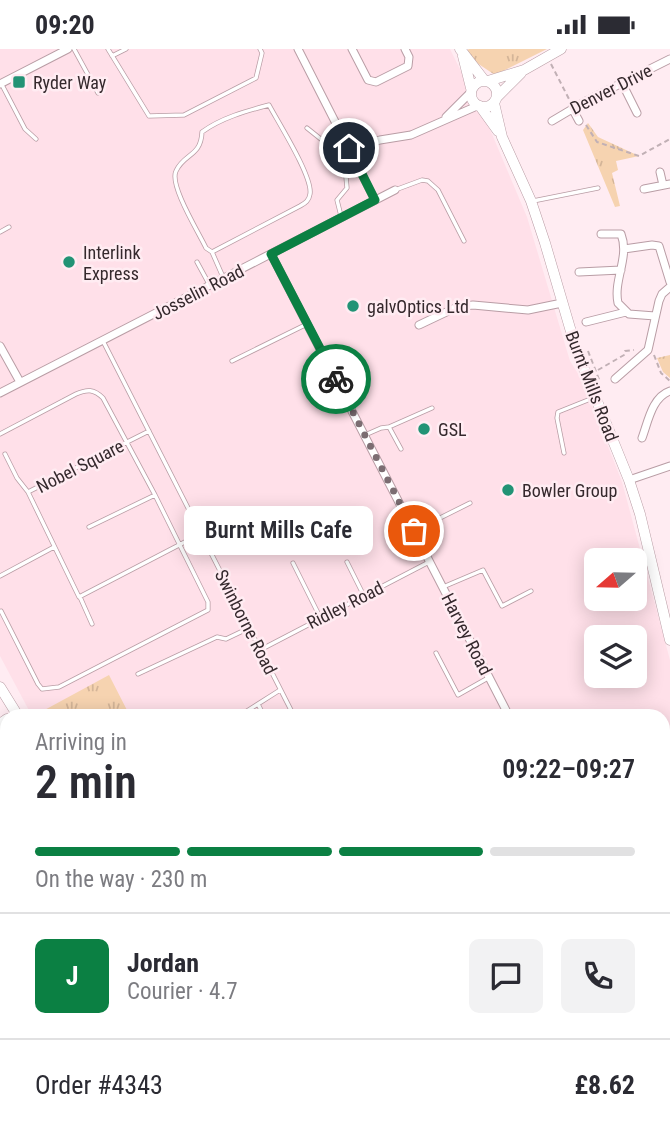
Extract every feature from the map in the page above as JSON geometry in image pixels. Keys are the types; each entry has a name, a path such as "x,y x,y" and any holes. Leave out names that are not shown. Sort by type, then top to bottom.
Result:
{"street":[{"path":"0,84 68,49"},
{"path":"298,49 375,200"},
{"path":"352,49 368,80 376,82 408,66 410,57 405,49"},
{"path":"443,120 471,91 475,83 524,70 561,49"},
{"path":"461,51 486,80 496,87 495,100"},
{"path":"461,51 471,99 478,106"},
{"name":"Denver Drive","path":"552,121 572,106 670,59"},
{"path":"349,148 380,139 411,135 478,106 487,107 524,70"},
{"path":"622,83 636,113"},
{"name":"Burnt Mills Road","path":"495,100 502,137"},
{"name":"Burnt Mills Road","path":"478,106 502,137 531,201 577,352 599,395 629,480 647,539 670,640"},
{"path":"572,106 581,121"},
{"path":"644,189 667,184 660,172"},
{"name":"Josselin Road","path":"0,393 395,190"},
{"path":"601,234 621,234 624,249 617,297 618,303 626,312"},
{"path":"615,379 648,350 662,294 670,284 659,246 624,249"},
{"name":"Harvey Road","path":"271,254 506,709"},
{"path":"579,272 621,270"},
{"path":"419,325 457,307 473,305 528,310 562,303"},
{"path":"586,322 626,312 655,316"},
{"path":"0,346 20,382"},
{"path":"642,438 656,402 664,393 670,391"},
{"path":"629,480 670,466"},
{"path":"0,688 0,701"},
{"path":"0,688 14,709"}],"lane":[{"path":"74,49 98,93"},
{"path":"108,49 149,117 184,115 256,78 260,49"},
{"path":"112,56 126,49"},
{"path":"0,84 25,128 36,139"},
{"path":"212,252 309,199 311,187 308,179 269,105 238,114 209,127 202,132 198,151 176,170 174,178 177,189 224,278"},
{"path":"307,128 331,148 346,177 346,188 337,200 342,218"},
{"path":"395,190 422,180 434,185 464,241"},
{"path":"531,201 598,188"},
{"path":"0,232 9,227"},
{"path":"197,261 210,286"},
{"path":"232,361 306,324"},
{"name":"Swinborne Road","path":"103,341 290,709"},
{"path":"0,434 76,394 91,390 103,398 208,602 208,610 54,689 42,689 38,684 1,611"},
{"path":"564,453 558,412 599,395"},
{"path":"365,435 381,428 389,428 432,408"},
{"path":"389,428 401,449"},
{"name":"Nobel Square","path":"92,624 28,492 149,431"},
{"path":"5,454 17,478 28,492"},
{"path":"89,527 155,495"},
{"path":"414,531 470,503"},
{"path":"79,597 229,519"},
{"path":"0,576 54,547"},
{"path":"347,562 364,596"},
{"name":"Ridley Road","path":"260,650 430,562"},
{"path":"293,563 321,618"},
{"path":"443,587 483,570 502,606 531,591"},
{"path":"138,674 216,637 226,639 249,628"},
{"path":"436,653 458,695 490,677"},
{"path":"253,709 268,696 281,690"}],"path":[{"path":"556,60 551,63 572,106"},
{"path":"581,121 597,142 639,156 670,140"},
{"path":"586,349 600,379 599,395"}],"shaded area":[{"path":"0,49 450,49 492,134 527,217 570,361 582,380 622,482 640,548 584,548 584,611 648,611 648,578 670,660 670,709 28,709 0,656"}],"green space":[{"path":"469,49 547,49 495,75 462,53"},
{"path":"588,123 598,137 639,156 616,161 618,170 612,173 620,206 615,207 583,130"},
{"path":"670,355 670,378 663,372 657,358"},
{"path":"109,675 126,709 46,709"}],"way so far":[{"path":"336,379 414,531"}],"place":[{"name":"Ryder Way","path":"19,82"},
{"name":"Interlink Express","path":"69,262"},
{"name":"galvOptics Ltd","path":"353,306"},
{"name":"GSL","path":"424,429"},
{"name":"Bowler Group","path":"508,490"},
{"name":"Burnt Mills Cafe","path":"414,531"}],"route":[{"path":"336,379 271,254 375,200 349,148"}]}
